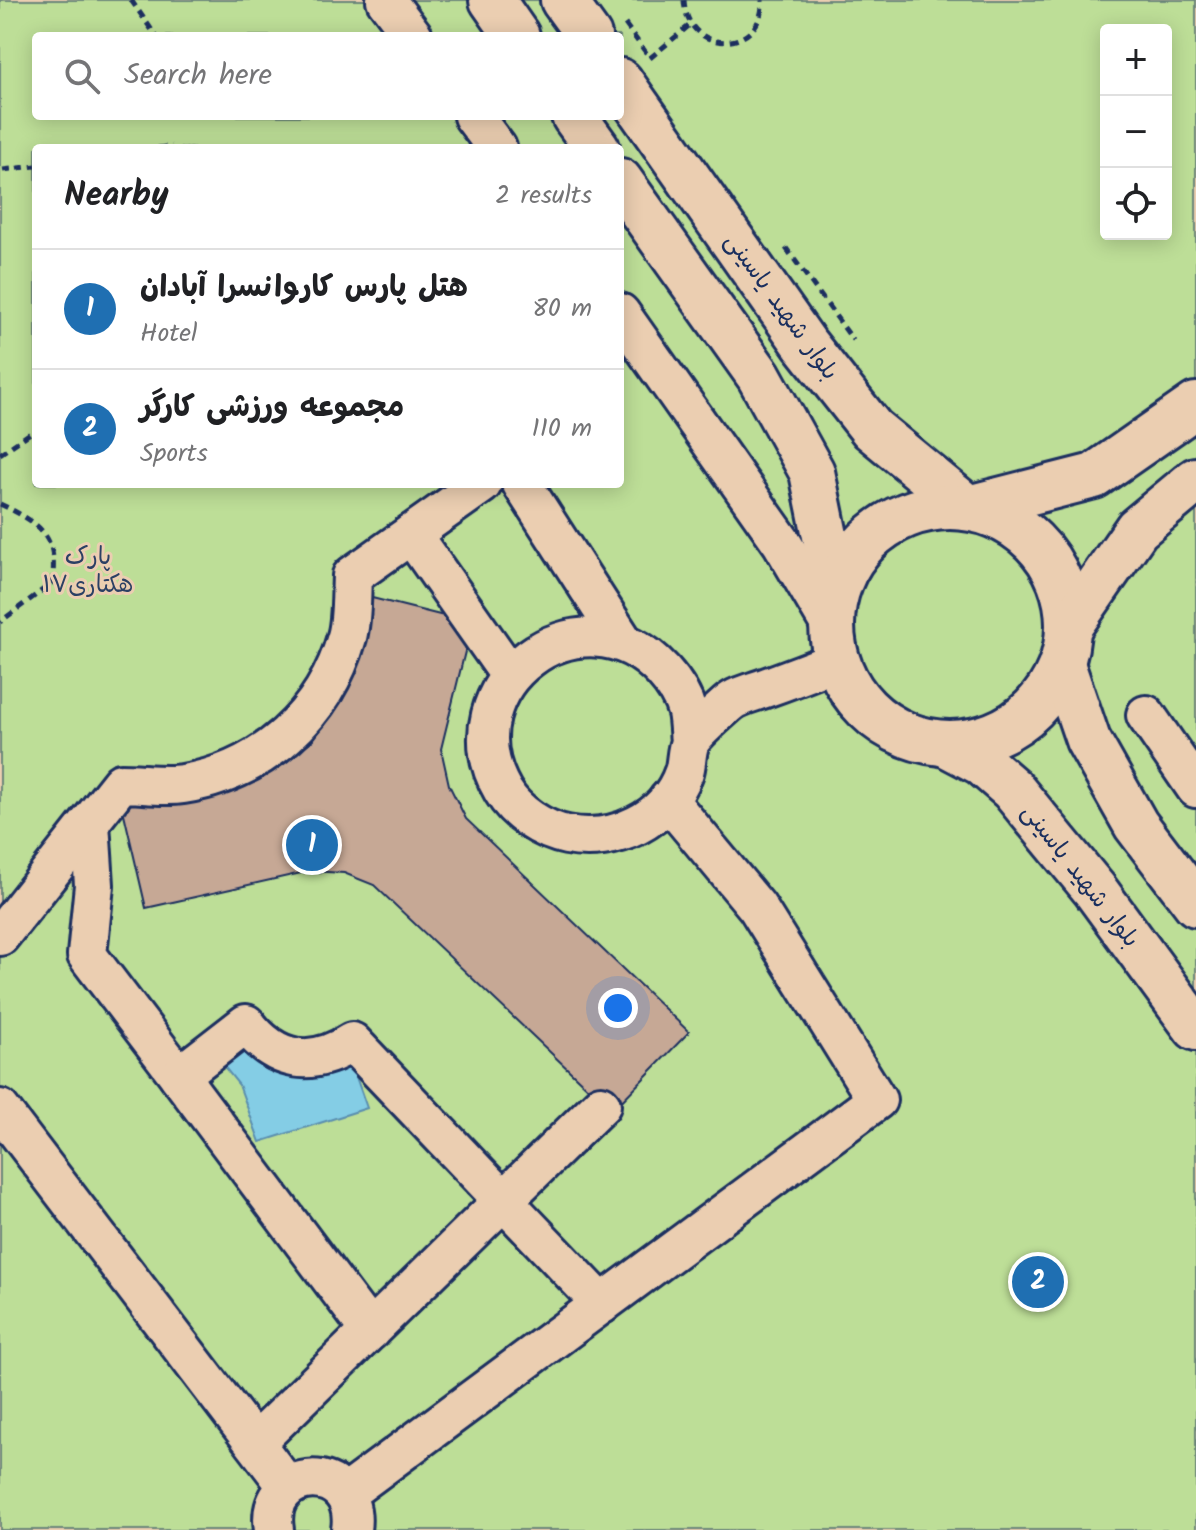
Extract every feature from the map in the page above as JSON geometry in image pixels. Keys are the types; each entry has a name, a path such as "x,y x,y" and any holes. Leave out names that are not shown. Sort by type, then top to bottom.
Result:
{"main road":[{"path":"492,0 514,32"},
{"path":"563,0 586,32"},
{"name":"بلوار شهید یاسینی","path":"635,69 805,344 872,429 968,508"},
{"path":"577,120 594,144"},
{"path":"624,187 759,376 812,472 834,626 852,694 878,720 910,737 946,744 983,739 1017,723 1044,698 1065,646 1137,529 1196,480"},
{"path":"834,626 850,560 873,535 902,517 934,508 968,508 1094,476 1196,405"},
{"path":"968,508 995,516 1020,530 1040,549 1056,573 1066,599 1065,646 1088,740 1136,825 1196,904"},
{"name":"بلوار شهید یاسینی","path":"946,744 982,763 1012,789 1095,890 1196,1028"}],"street":[{"path":"386,0 410,32"},
{"path":"476,120 494,144"},
{"path":"624,319 782,543 834,626 731,701 690,742"},
{"path":"0,936 121,783 181,785 224,773 238,769 288,736 326,690 332,676 348,635 352,576 476,488"},
{"path":"525,488 624,643"},
{"path":"411,534 510,675"},
{"path":"593,637 624,643 652,659 673,682 687,711 690,742 684,773 668,800 645,822 616,835 584,838 553,832 526,817 504,794 491,765 488,733 494,702 510,675 533,654 562,641 593,637"},
{"path":"673,682 731,701"},
{"path":"1146,715 1196,788"},
{"path":"274,1530 274,1507 288,1487 299,1480 312,1478 336,1485 348,1512 602,1304 877,1100 757,907 668,800"},
{"path":"90,823 94,885 87,955 370,1331"},
{"path":"179,1076 246,1024 258,1040 275,1052 295,1058 316,1058 335,1053 352,1042 602,1304"},
{"path":"255,1443 601,1105"},
{"path":"0,1109 288,1487"}],"path":[{"path":"131,0 153,32"},
{"path":"684,0 690,25 700,35 726,43 751,32 759,20 762,0"},
{"path":"635,69 690,25"},
{"path":"3,170 32,166"},
{"path":"0,454 32,432"},
{"path":"0,504 21,514 44,532 56,558 52,583 0,622"}],"green space":[{"name":"پارک ۱۷هکتاری","path":"0,0 1196,0 1196,1530 0,1530"}],"water":[{"path":"254,1042 350,1060 367,1108 260,1142 239,1085 222,1064"}],"building":[{"path":"368,597 472,623 441,749 449,785 466,819 689,1032 612,1111 374,885 344,873 310,871 146,908 122,805 271,771 313,740 343,699"}],"place":[{"name":"هتل پارس کاروانسرا آبادان","path":"312,845"},
{"name":"مجموعه ورزشی کارگر","path":"1038,1282"}]}
